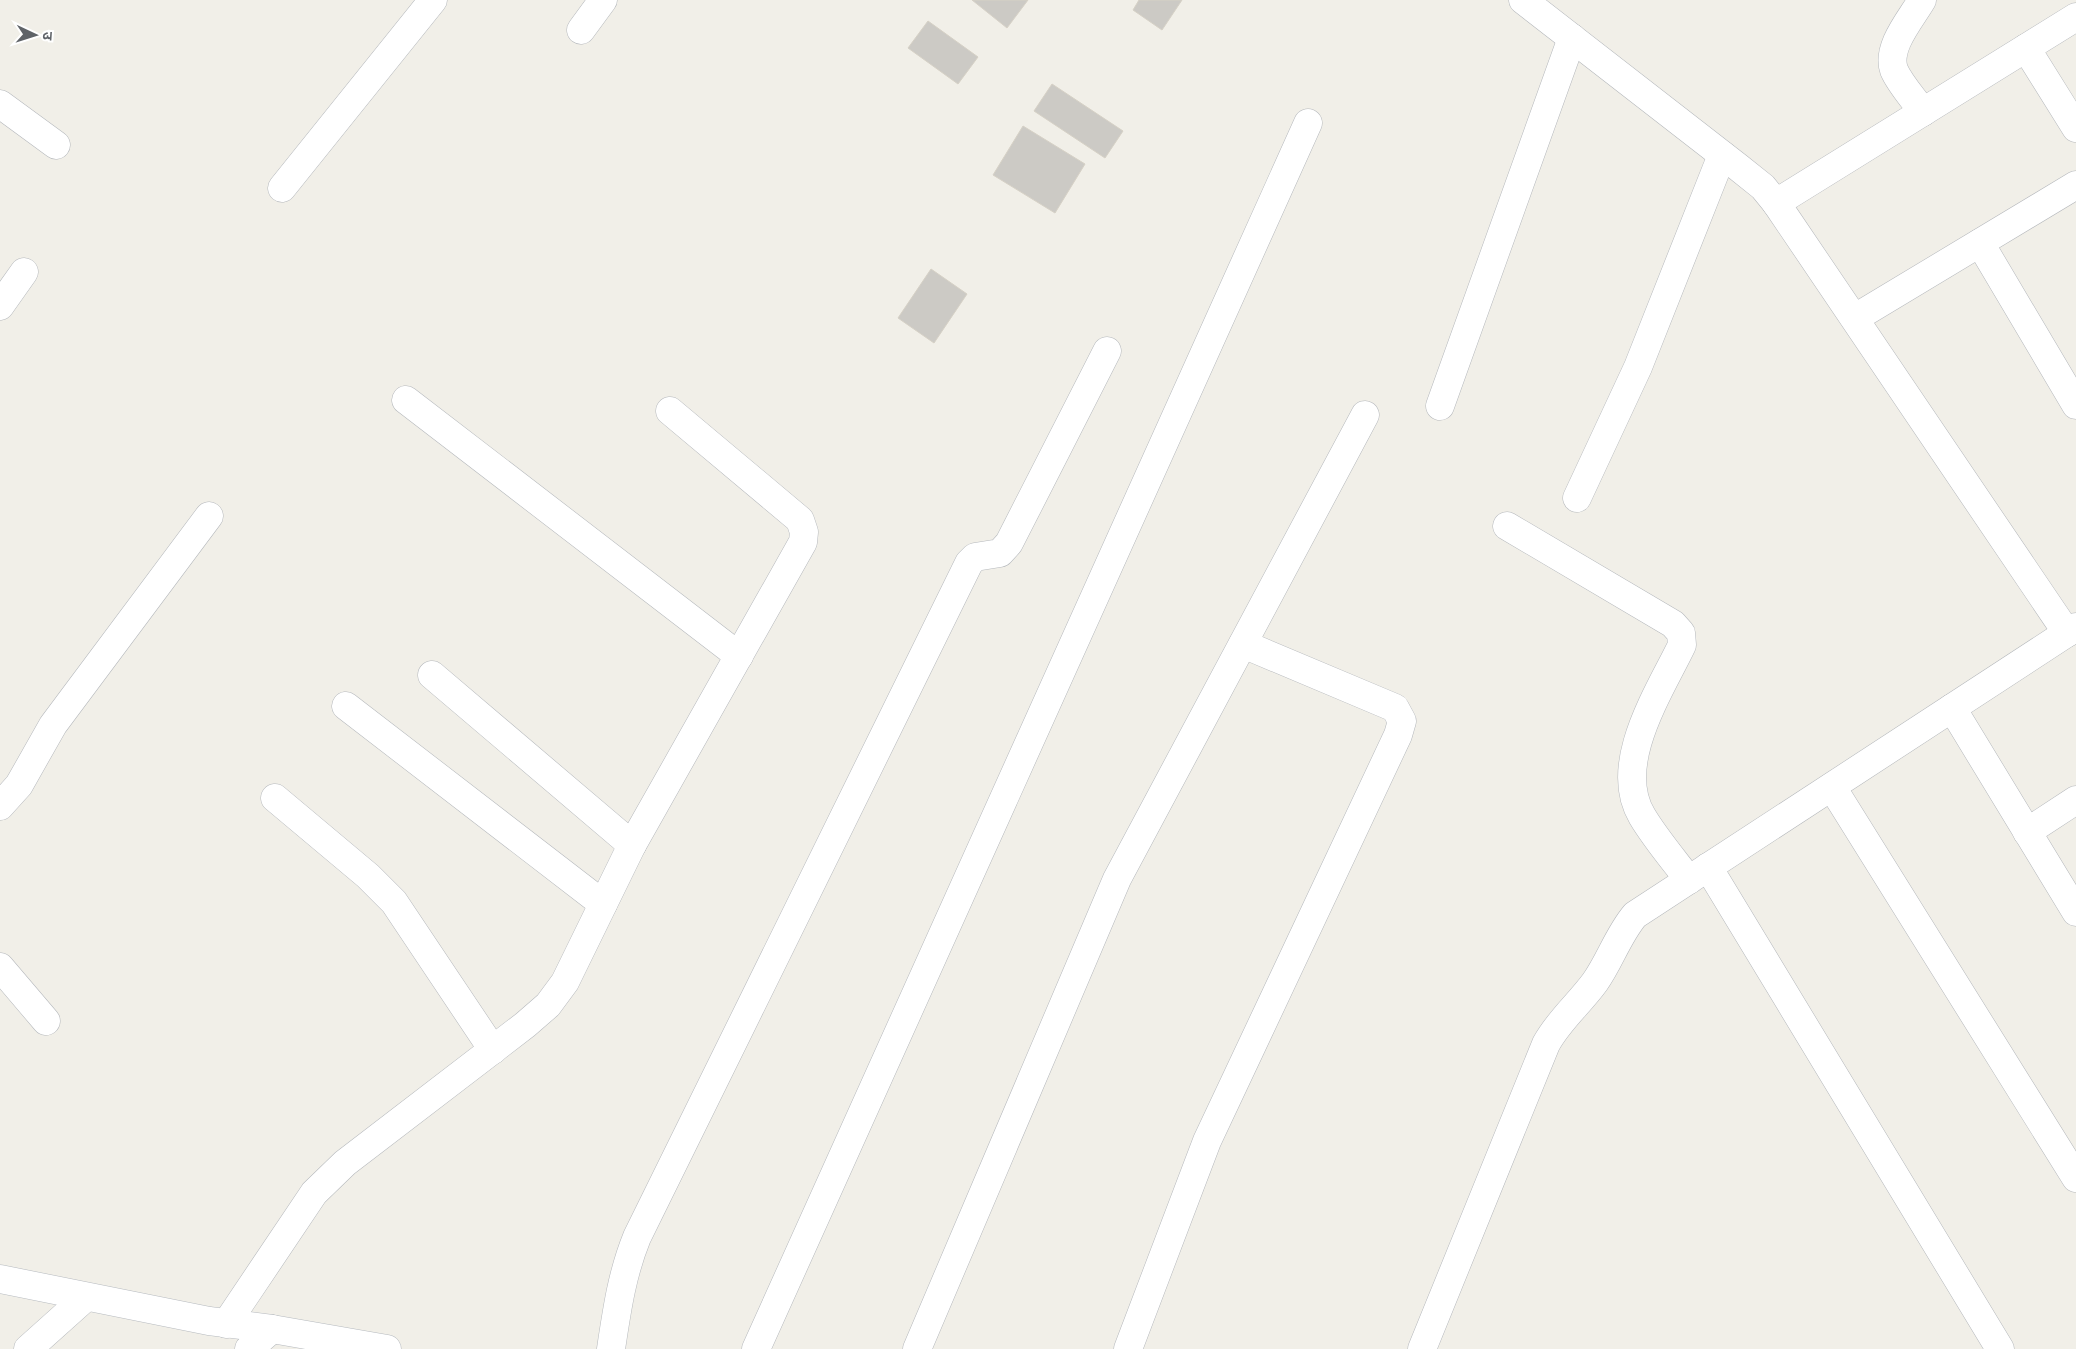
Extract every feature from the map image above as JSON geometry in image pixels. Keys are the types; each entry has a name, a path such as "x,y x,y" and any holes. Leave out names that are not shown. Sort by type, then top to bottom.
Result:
{"street":[{"path":"282,188 433,0"},
{"path":"581,30 603,0"},
{"path":"1422,1349 1546,1044 1554,1030 1594,983 1626,925 1635,915 2071,630 1776,203 1763,188 1523,0"},
{"path":"1922,0 1893,48 1892,60 1895,72 1923,112"},
{"path":"1776,203 2076,17"},
{"path":"1440,406 1572,38"},
{"path":"2026,48 2076,128"},
{"path":"0,104 56,145"},
{"path":"756,1349 1308,123"},
{"path":"1577,498 1638,367 1722,155"},
{"path":"1855,318 2076,185"},
{"path":"1980,243 2076,405"},
{"path":"0,306 24,272"},
{"path":"611,1349 626,1264 637,1236 965,572 974,557 1000,553 1009,544 1107,352"},
{"path":"406,400 739,656"},
{"path":"226,1324 314,1193 345,1163 526,1026 548,1005 565,982 632,845 803,542 804,532 800,520 670,411"},
{"path":"917,1349 1117,879 1365,415"},
{"path":"0,806 19,785 53,725 209,516"},
{"path":"1506,526 1673,624 1681,632 1682,645 1639,735 1632,765 1633,789 1641,814 1699,874 2000,1349"},
{"path":"1128,1349 1207,1141 1398,734 1402,721 1394,708 1243,644"},
{"path":"432,675 632,845"},
{"path":"346,706 604,904"},
{"path":"1952,708 2076,912"},
{"path":"1832,787 2076,1178"},
{"path":"275,798 368,876 394,902 493,1050"},
{"path":"2027,832 2076,800"},
{"path":"0,967 46,1021"},
{"path":"0,1279 226,1324 272,1328 387,1349"},
{"path":"28,1349 86,1297"},
{"path":"249,1349 272,1328"}],"building":[{"path":"972,0 1028,0 1007,28"},
{"path":"1139,0 1182,0 1162,30 1133,10"},
{"path":"928,21 978,57 958,84 908,48"},
{"path":"1052,84 1123,131 1105,158 1034,111"},
{"path":"1023,126 1085,164 1055,213 993,175"},
{"path":"931,269 967,294 934,343 898,318"}]}
